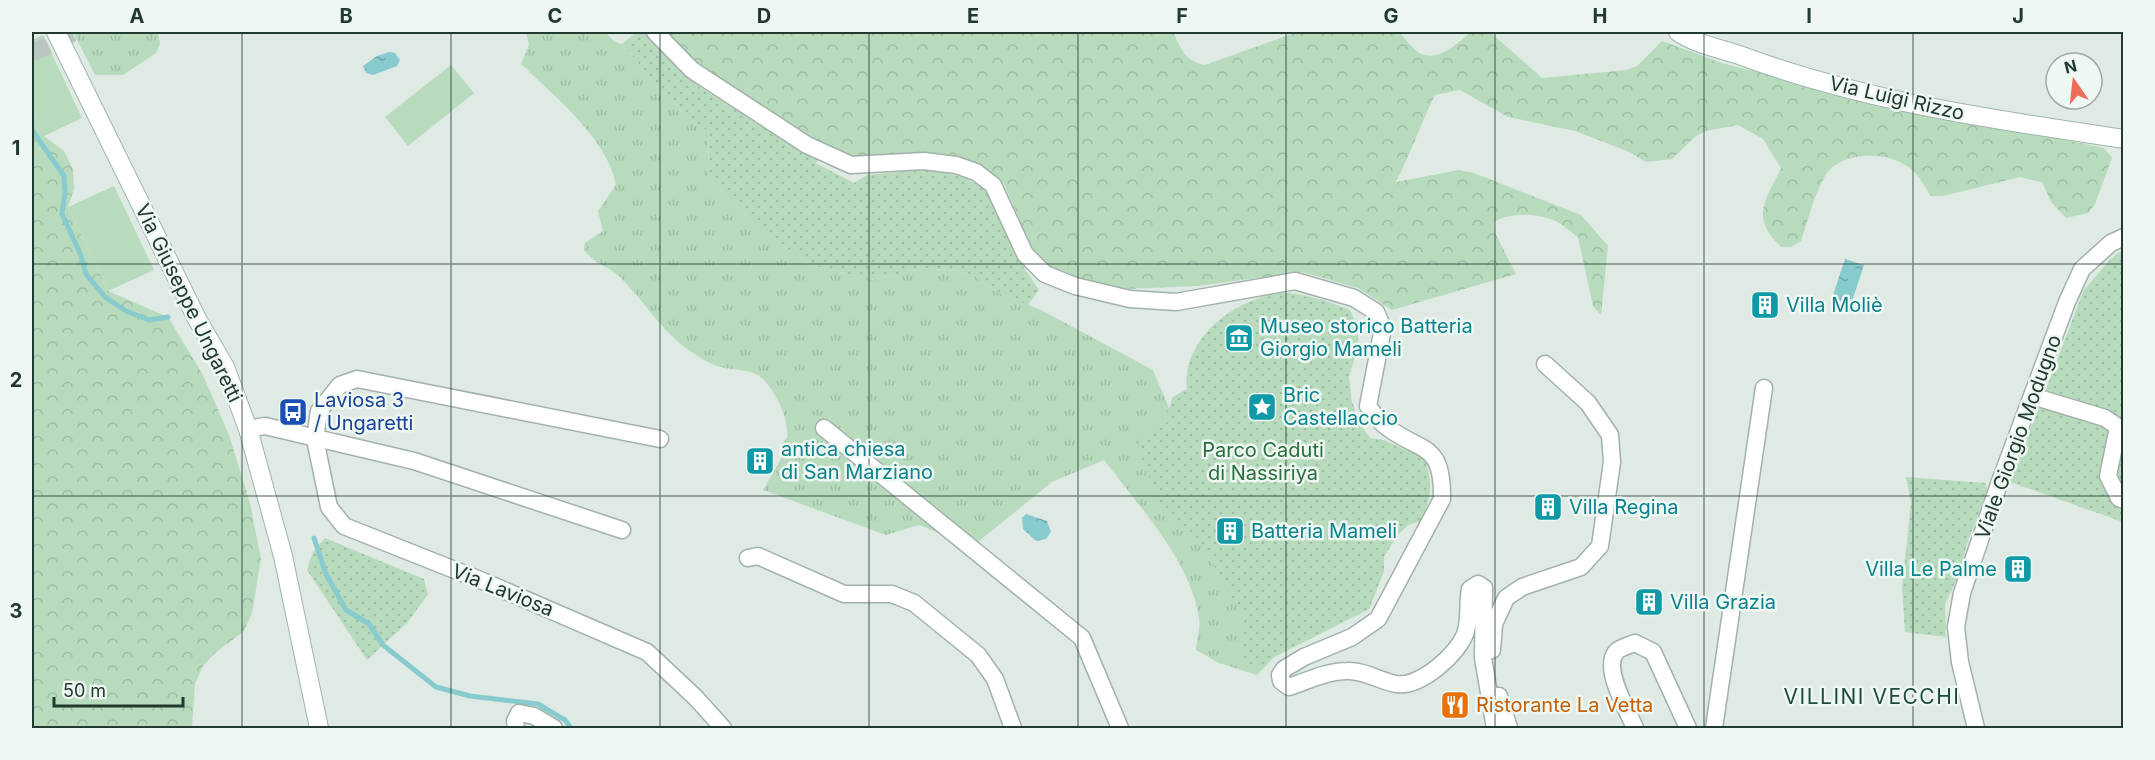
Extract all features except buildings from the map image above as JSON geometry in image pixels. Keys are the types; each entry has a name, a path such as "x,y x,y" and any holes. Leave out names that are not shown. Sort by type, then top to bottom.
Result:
{"street":[{"name":"Via Giuseppe Ungaretti","path":"56,32 197,319 225,367 248,429 283,556 319,729"},
{"path":"655,32 692,70 807,145 851,165 924,161 956,165 976,172 993,185 1025,254 1045,274 1075,286 1130,299 1176,302 1295,281 1354,298 1376,312 1383,328 1368,406 1383,424 1420,445 1437,459 1442,478 1442,499 1378,619 1352,637 1284,669 1280,675 1281,681 1288,687 1348,670 1397,684 1409,684 1434,670 1455,650 1466,633 1470,589 1478,584 1484,588 1483,658 1496,729"},
{"name":"Via Luigi Rizzo","path":"1678,32 1761,63 1880,96 1977,117 2124,139"},
{"name":"Viale Giorgio Modugno","path":"1976,729 1960,662 1956,627 1962,593 2032,396 2082,269 2111,243 2124,237"},
{"path":"1509,729 1494,673 1491,644 1494,624 1506,598 1521,587 1581,567 1600,546 1612,462 1610,435 1588,403 1545,364"},
{"name":"Via Laviosa","path":"660,439 357,379 340,385 319,411 315,439 329,507 344,526 485,582 647,652 696,698 723,729"},
{"path":"1714,729 1764,388"},
{"path":"2032,396 2121,425 2108,476 2119,498 2124,500"},
{"path":"248,429 265,426 414,461 622,530"},
{"path":"824,428 1082,638 1120,729"},
{"path":"748,558 758,556 844,594 892,594 914,603 978,655 995,679 1013,729"},
{"path":"1635,729 1612,674 1612,659 1618,650 1635,643 1653,652 1688,729"},
{"path":"516,729 515,721 519,713 534,716 554,729"}],"green space":[{"path":"73,32 158,32 160,44 156,53 123,75 95,75"},
{"path":"526,32 605,32 615,42 622,44 665,95 709,133 708,177 755,224 808,264 871,280 924,268 958,271 975,276 997,292 1041,310 1153,370 1169,408 1173,397 1187,389 1188,371 1193,354 1202,338 1230,312 1264,296 1282,293 1299,294 1350,310 1355,323 1357,340 1349,377 1350,394 1357,417 1370,438 1384,557 1384,571 1369,609 1274,657 1257,675 1219,663 1196,650 1199,618 1186,576 1161,534 1104,460 1052,482 968,550 951,538 919,525 886,535 763,490 781,459 782,443 787,438 786,423 778,400 764,380 758,376 746,371 712,364 682,345 620,277 592,259 584,250 585,243 603,231 598,211 616,185 611,168 591,134 521,64 529,45"},
{"path":"637,32 645,32 698,86 758,124 819,157 816,163 854,183 867,175 930,169 965,178 982,187 994,201 1016,256 1039,290 1028,305 997,292 975,276 958,271 924,268 871,280 808,264 755,224 708,177 709,133 665,95 622,44"},
{"path":"666,32 1173,32 1181,49 1188,57 1205,65 1297,32 1399,32 1419,53 1433,55 1447,50 1471,32 1490,32 1542,78 1626,70 1637,66 1662,41 1722,63 1825,89 2104,148 2112,158 2095,204 2088,213 2066,218 2051,202 2042,182 2020,177 1943,196 1931,196 1918,176 1903,163 1880,156 1854,157 1832,167 1825,176 1814,199 1801,241 1791,247 1781,247 1766,227 1763,209 1781,168 1763,139 1738,125 1706,131 1696,136 1672,159 1646,162 1627,151 1575,131 1508,117 1460,90 1435,95 1396,182 1459,170 1474,173 1581,215 1608,246 1601,315 1593,306 1578,237 1554,220 1529,215 1507,217 1494,222 1495,233 1516,274 1392,310 1358,288 1302,272 1198,286 1127,289 1088,282 1048,267 1032,249 1004,184 979,165 846,158 812,143 721,83 693,60"},
{"path":"43,35 82,118 44,136 32,110 32,40"},
{"path":"451,65 474,93 408,146 385,117"},
{"path":"32,110 44,136 64,151 73,169 74,189 68,207 108,291 168,317 203,375 229,435 250,503 261,559 252,613 244,631 214,654 203,666 195,684 192,728 32,728"},
{"path":"114,186 154,270 108,291 68,207"},
{"path":"2123,249 2123,522 2010,482 2084,290 2109,261"},
{"name":"Parco Caduti di Nassiriya","path":"1282,293 1323,300 1350,310 1358,328 1358,347 1349,376 1352,402 1361,427 1370,438 1384,440 1425,459 1430,491 1421,521 1408,525 1397,536 1384,557 1384,571 1369,609 1274,657 1262,670 1241,660 1245,620 1204,548 1164,512 1136,446 1169,409 1173,397 1187,389 1189,363 1209,329 1230,312 1242,306"},
{"path":"1906,477 1986,483 1987,492 1967,543 1960,572 1945,604 1946,637 1905,632 1902,587 1911,503"},
{"path":"325,538 424,579 428,594 408,622 367,660 307,570 313,552"}],"water":[{"path":"389,52 395,53 400,60 397,66 373,75 366,73 363,66 377,56"},
{"path":"1845,259 1864,265 1849,310 1830,304"},
{"path":"1026,514 1047,521 1051,532 1046,539 1036,541 1023,529 1022,518"}],"waterway":[{"path":"32,130 64,176 65,193 62,214 80,253 86,274 105,297 126,311 149,320 168,317"},
{"path":"314,538 326,574 346,610 369,624 383,645 436,687 470,696 538,704 565,720 571,728"}],"tunnel":[{"path":"32,53 74,32"}],"place":[{"name":"Villa Moliè","path":"1765,305"},
{"name":"Museo storico Batteria Giorgio Mameli","path":"1239,338"},
{"name":"Bric Castellaccio","path":"1262,407"},
{"name":"Laviosa 3 / Ungaretti","path":"293,412"},
{"name":"antica chiesa di San Marziano","path":"760,461"},
{"name":"Villa Regina","path":"1548,507"},
{"name":"Batteria Mameli","path":"1230,531"},
{"name":"Villa Le Palme","path":"2018,569"},
{"name":"Villa Grazia","path":"1649,602"},
{"name":"Ristorante La Vetta","path":"1455,705"}],"district":[{"name":"VILLINI VECCHI","path":"1872,697"}]}
